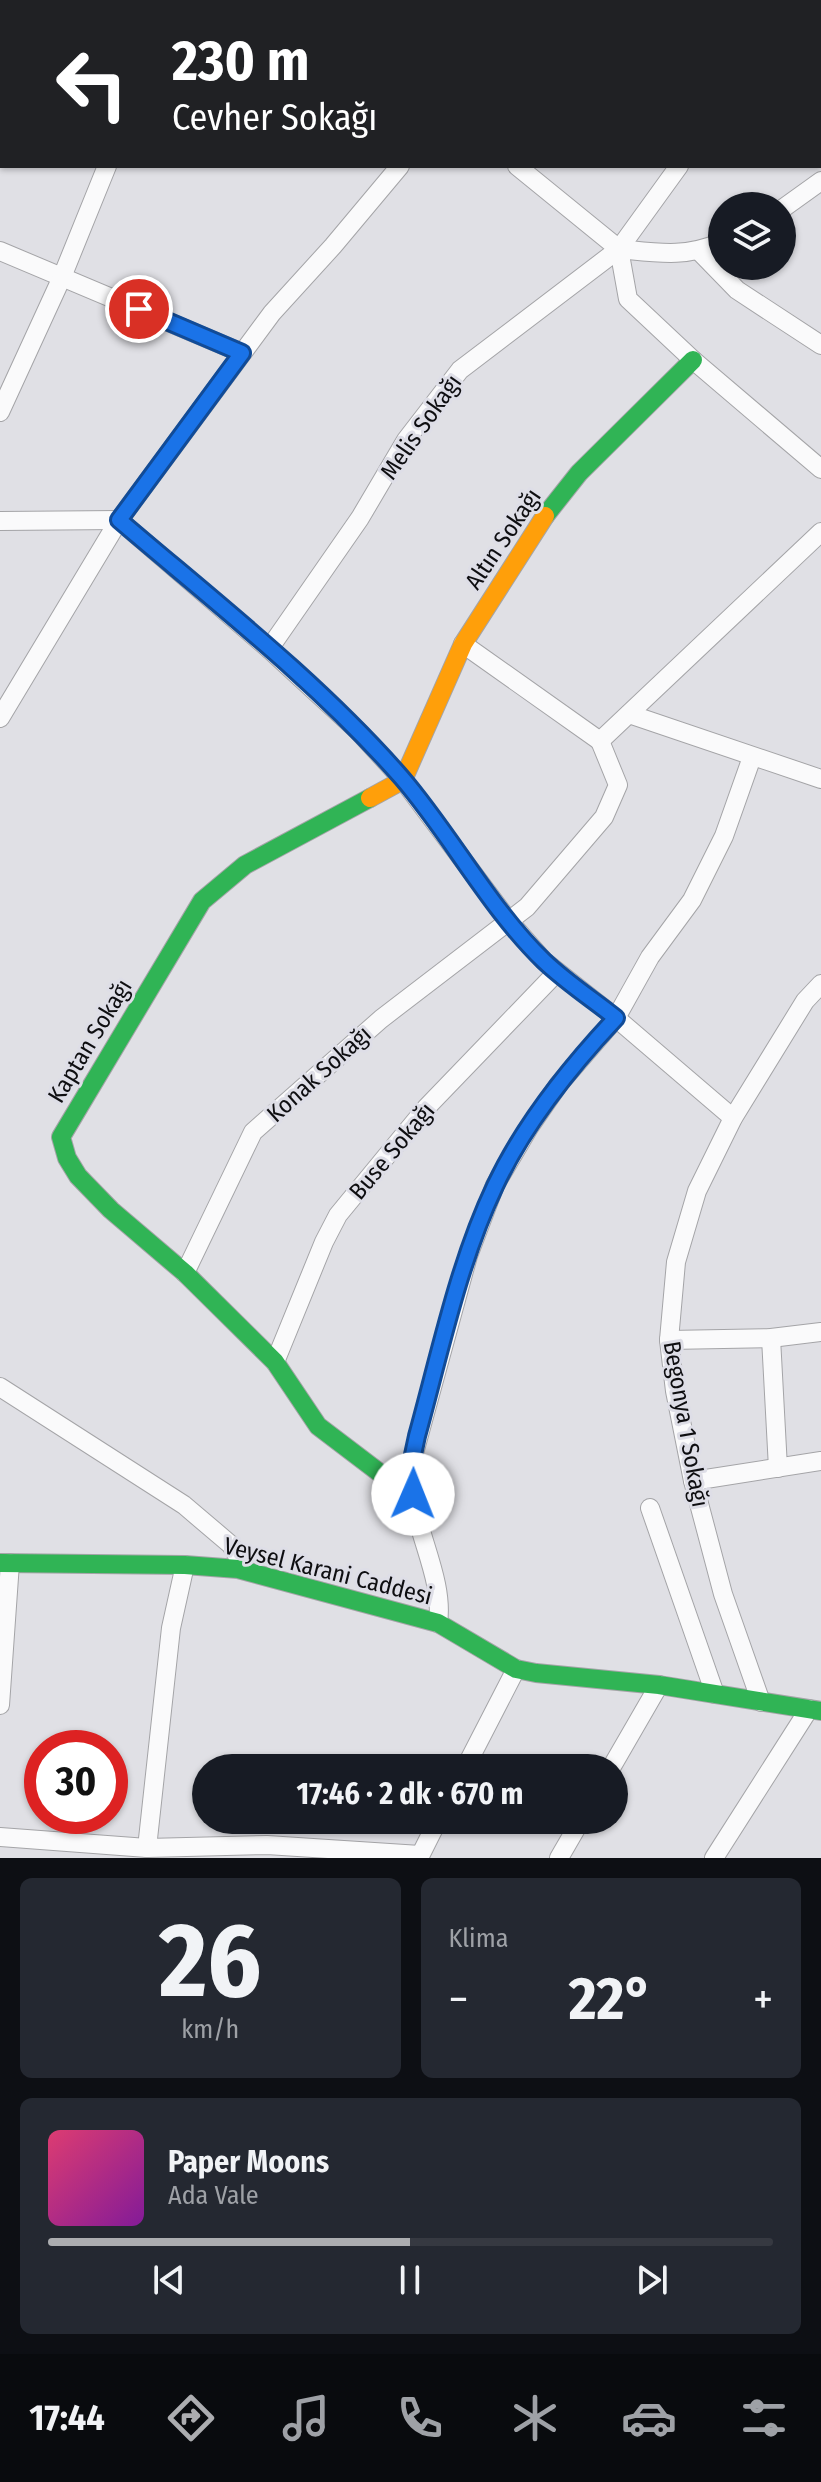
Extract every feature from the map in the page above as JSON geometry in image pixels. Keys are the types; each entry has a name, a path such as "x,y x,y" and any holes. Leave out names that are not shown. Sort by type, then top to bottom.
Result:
{"street":[{"path":"0,412 62,277 106,168"},
{"path":"0,718 119,520 272,313 333,246 397,168"},
{"path":"519,168 619,249 666,254 700,252 708,248"},
{"name":"Melis Sokağı","path":"269,649 360,518 406,440 460,370 619,249 678,168"},
{"path":"796,199 821,181"},
{"path":"619,249 628,299 693,360 821,469"},
{"path":"0,251 242,353"},
{"path":"700,252 737,290 821,345"},
{"name":"Altın Sokağı","path":"403,780 463,644 544,517 579,473 693,360"},
{"path":"0,521 119,520 269,649 358,731 403,780 508,920 544,961 733,1118"},
{"path":"463,644 600,741 821,532"},
{"path":"629,714 821,779"},
{"name":"Konak Sokağı","path":"185,1273 253,1132 381,1019 527,907 604,817 618,785 600,741"},
{"path":"438,1623 431,1566 413,1494 411,1464 468,1256 495,1185 530,1126 559,1084 616,1018 650,957 692,900 724,836 752,757"},
{"name":"Kaptan Sokağı","path":"403,780 245,865 202,901 61,1137 67,1158 78,1176 111,1210 185,1273 275,1362 318,1426 397,1486 413,1494"},
{"name":"Buse Sokağı","path":"275,1362 338,1215 426,1108 557,972"},
{"name":"Begonya 1 Sokağı","path":"761,1702 723,1594 693,1481 675,1391 669,1340 676,1262 697,1191 733,1118 805,1001 821,984"},
{"path":"669,1340 771,1338 821,1332"},
{"path":"771,1338 778,1468"},
{"path":"0,1387 184,1505 231,1545 238,1557 238,1569"},
{"path":"693,1481 821,1461"},
{"path":"650,1508 715,1694"},
{"path":"0,1705 5,1563"},
{"name":"Veysel Karani Caddesi","path":"5,1563 185,1565 238,1569 438,1623 516,1669 659,1685 815,1710"},
{"path":"147,1848 171,1628 185,1565"},
{"path":"472,1754 516,1669"},
{"path":"619,1754 659,1685"},
{"path":"714,1858 815,1710"},
{"path":"9,1858 6,1838 95,1851 267,1845 420,1856 431,1834"},
{"path":"559,1858 573,1834"}],"traffic: fast":[{"path":"545,516 579,473 693,360"},
{"path":"370,798 245,865 202,901 61,1137 67,1158 78,1176 111,1210 185,1273 275,1362 318,1426 397,1486 413,1494"},
{"path":"0,1563 185,1565 238,1569 438,1623 516,1669 659,1685 821,1711"}],"traffic: slow":[{"path":"370,798 403,780 463,644 545,516"}],"route":[{"path":"139,309 242,353 119,520 269,649 358,731 403,780 508,920 544,961 616,1018 559,1084 495,1185 468,1256 417,1436 411,1464 413,1494"}]}
